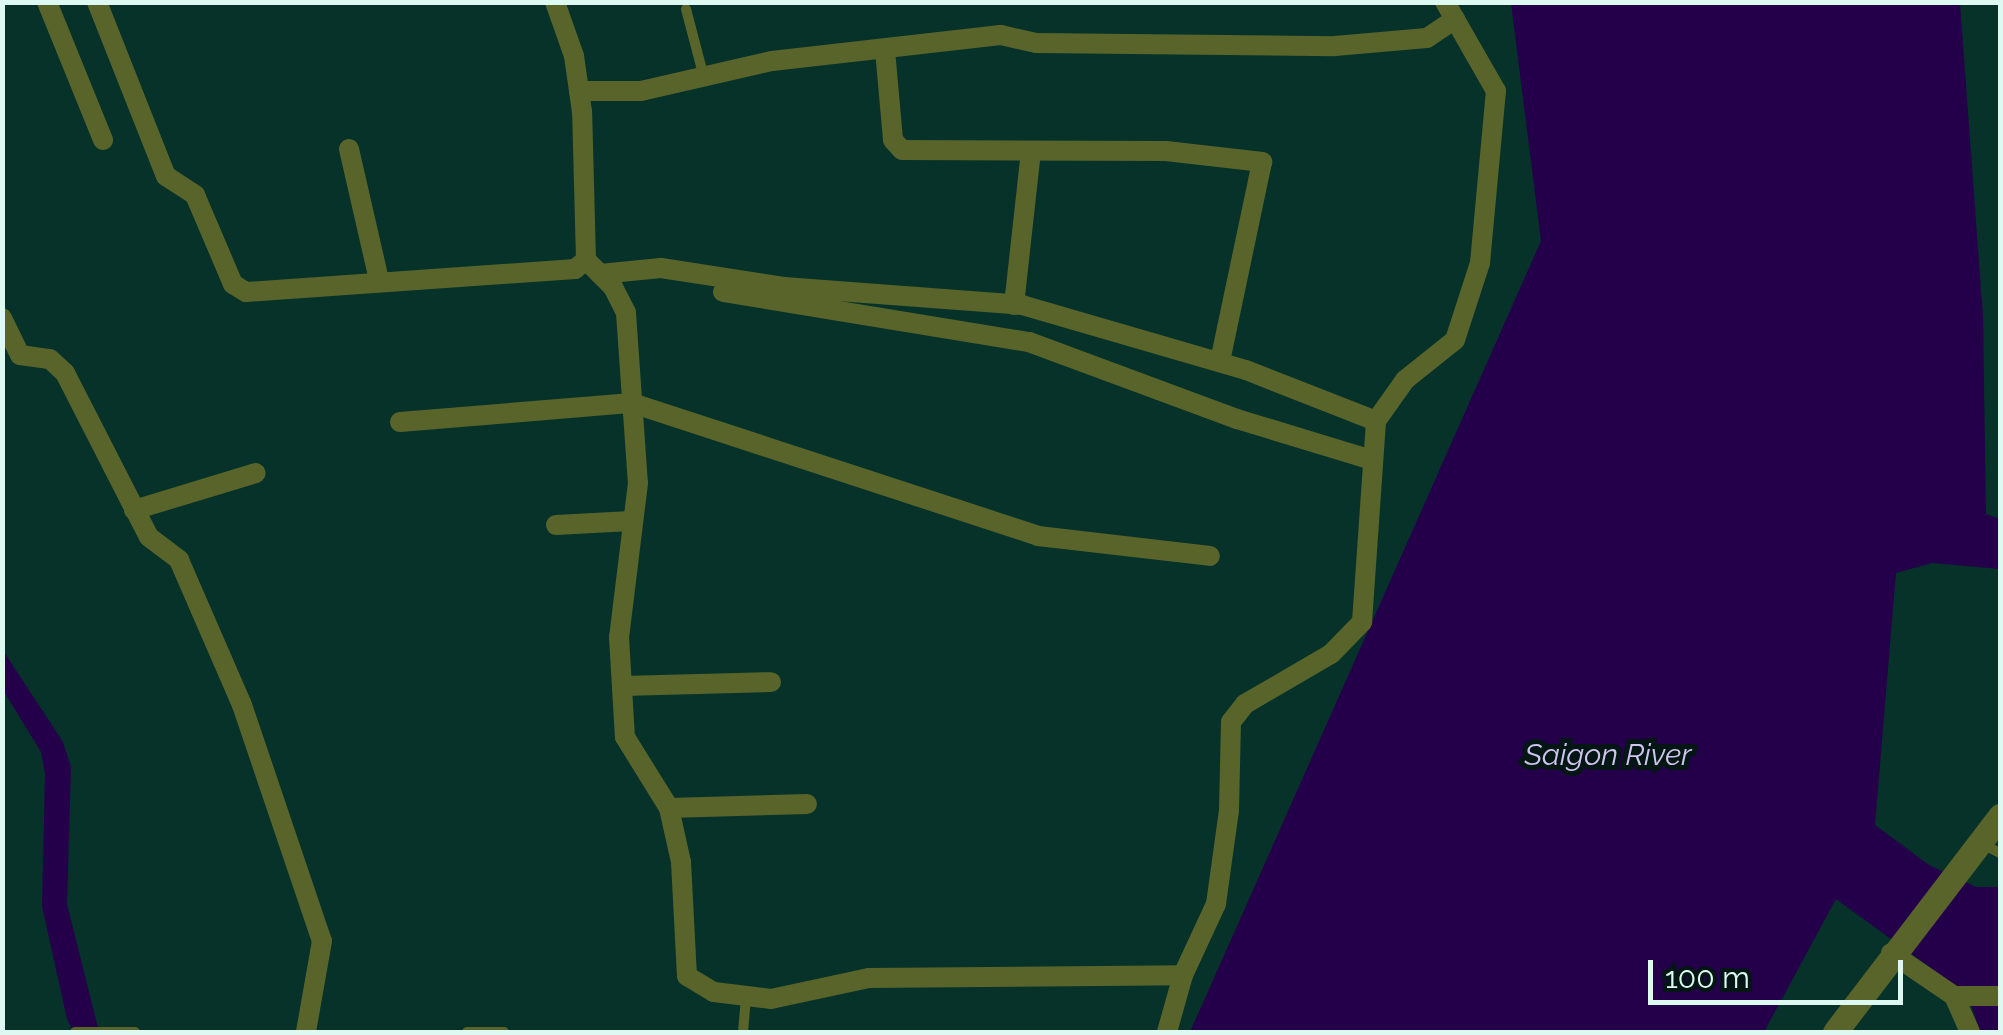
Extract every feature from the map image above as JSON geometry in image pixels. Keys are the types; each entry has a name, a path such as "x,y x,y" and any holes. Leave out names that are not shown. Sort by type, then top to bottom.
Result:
{"street":[{"path":"47,2 102,140"},
{"path":"97,2 166,176 195,195 238,290 576,269 1029,342 1237,420 1372,460"},
{"path":"555,2 579,91 600,274 626,313 638,483 618,637 625,737 669,808 681,862 687,976 714,992 771,998 869,978 1183,975"},
{"path":"579,91 641,91 703,74 1001,35 1036,43 1334,46 1427,38 1450,11 1496,90 1480,263 1456,340 1405,380 1376,421 1362,622 1331,654 1245,704 1231,722 1229,810 1216,904 1183,975 1167,1032"},
{"path":"885,50 893,140 902,150 1166,151 1262,162 1220,362"},
{"path":"349,150 380,280"},
{"path":"1014,304 1031,152"},
{"path":"600,274 661,268 784,286 1014,304 1220,362 1376,421"},
{"path":"2,318 20,355 50,359 65,373 149,537 179,560 242,704 309,888 322,941 306,1032"},
{"path":"400,422 632,403 1038,536 1210,556"},
{"path":"134,510 256,473"},
{"path":"556,525 631,521"},
{"path":"623,686 771,682"},
{"path":"669,808 807,804"},
{"path":"1835,1032 1893,951 1984,850 2000,816"},
{"path":"1893,951 1960,996 2000,996"},
{"path":"1960,996 1970,1032"}],"lane":[{"path":"686,9 703,74"},
{"path":"743,1032 746,996"},
{"path":"76,1032 111,1028 135,1032"},
{"path":"466,1032 504,1032"}],"water":[{"name":"Saigon River","path":"1511,3 1960,3 1983,317 1986,514 2000,519 2000,569 1932,563 1896,573 1875,825 1929,865 1976,887 2000,887 2000,1032 1980,1032 1968,995 1836,899 1764,1032 1190,1032 1541,241"},
{"path":"2,649 63,742 71,767 67,904 99,1032 73,1032 67,1019 42,906 45,774 41,752 3,690"}]}
